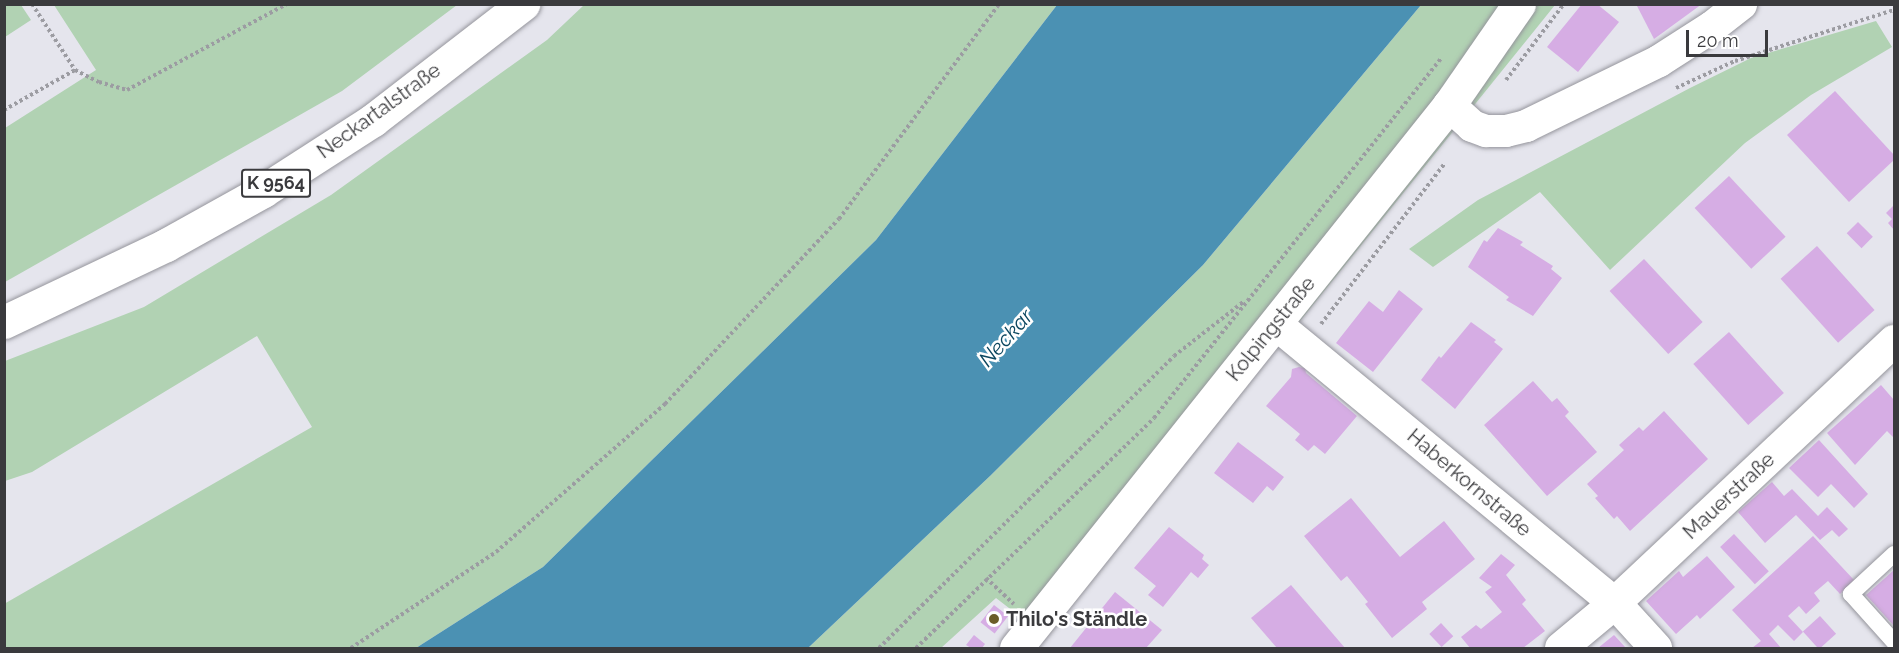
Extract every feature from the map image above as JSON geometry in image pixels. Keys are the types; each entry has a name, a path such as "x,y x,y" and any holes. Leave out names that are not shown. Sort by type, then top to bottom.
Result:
{"street":[{"name":"Neckartalstraße","path":"4,322 166,245 263,191 373,120 523,4"},
{"name":"Kolpingstraße","path":"1016,648 1449,105 1519,4"},
{"path":"1449,105 1472,126 1486,131 1506,131 1526,126 1659,61 1712,27 1741,4"},
{"name":"Haberkornstraße","path":"1276,324 1615,603 1656,648"},
{"name":"Mauerstraße","path":"1561,648 1615,603 1894,341"}],"lane":[{"path":"1894,554 1851,594 1894,642"}],"path":[{"path":"32,4 75,70 99,82 127,90 287,4"},
{"path":"351,648 495,552 666,404 839,219 999,4"},
{"path":"916,648 1154,418 1443,57"},
{"path":"4,110 75,70"},
{"path":"879,648 1174,356 1247,299"},
{"path":"986,578 1036,623"}],"green space":[{"path":"5,4 21,5 31,20 5,37"},
{"path":"54,5 457,5 342,91 5,282 5,128 96,70"},
{"path":"584,5 1057,5 876,240 543,567 416,648 5,648 4,604 312,427 257,336 32,472 5,481 5,361 144,307 331,195 547,40"},
{"path":"1421,5 1555,5 1300,321 1163,480 1022,618 996,598 941,648 808,648 990,476 1203,265"},
{"path":"1876,21 1892,47 1811,95 1745,143 1610,270 1540,192 1433,267 1409,249 1478,200 1751,58"}],"water":[{"name":"Neckar","path":"1057,5 1421,5 1203,265 990,476 808,648 416,648 543,567 876,240"}],"building":[{"path":"1582,4 1597,4 1619,22 1578,72 1547,47"},
{"path":"1636,4 1702,4 1654,39"},
{"path":"1835,91 1894,155 1894,160 1849,202 1787,135"},
{"path":"1729,176 1786,237 1751,269 1695,208"},
{"path":"1894,205 1894,230 1888,223 1892,219 1886,213"},
{"path":"1858,222 1873,237 1862,248 1847,233"},
{"path":"1498,228 1523,242 1520,245 1553,266 1551,269 1562,278 1533,316 1506,300 1509,297 1468,267 1484,240 1487,242"},
{"path":"1817,246 1875,310 1838,343 1781,279"},
{"path":"1644,259 1703,322 1668,354 1610,291"},
{"path":"1399,290 1423,309 1373,372 1336,343 1369,301 1383,312"},
{"path":"1471,322 1496,340 1494,342 1503,349 1455,409 1421,380 1439,356 1441,358"},
{"path":"1729,332 1784,393 1748,425 1693,364"},
{"path":"1305,368 1306,373 1357,416 1325,454 1314,445 1308,451 1295,440 1300,434 1266,406 1291,377 1292,369"},
{"path":"1533,381 1552,402 1557,398 1569,412 1565,416 1597,452 1547,496 1484,425"},
{"path":"1881,385 1894,400 1894,438 1887,431 1855,465 1827,433"},
{"path":"1664,411 1708,459 1630,531 1617,516 1614,519 1595,498 1598,496 1587,484 1624,450 1619,445 1639,427 1643,431"},
{"path":"1819,440 1868,494 1854,508 1831,484 1818,497 1789,468"},
{"path":"1238,442 1284,477 1273,491 1267,486 1253,503 1214,473"},
{"path":"1772,482 1784,496 1792,489 1818,516 1827,507 1848,529 1839,537 1832,530 1820,540 1796,515 1765,543 1738,512"},
{"path":"1351,498 1400,557 1444,521 1475,559 1422,602 1427,609 1392,638 1365,604 1368,602 1347,576 1341,581 1304,536"},
{"path":"1169,527 1204,555 1202,559 1209,565 1198,578 1191,572 1163,607 1148,595 1156,586 1134,568"},
{"path":"1734,534 1769,571 1755,584 1720,547"},
{"path":"1813,536 1854,580 1840,594 1828,581 1814,593 1820,601 1806,614 1799,606 1788,616 1803,632 1794,641 1778,625 1769,634 1781,648 1752,648 1761,641 1732,610"},
{"path":"1501,554 1515,565 1506,575 1526,600 1522,604 1545,631 1523,648 1470,648 1461,637 1476,625 1481,629 1502,612 1485,592 1492,587 1479,578"},
{"path":"1707,556 1735,587 1700,619 1697,615 1676,634 1646,601 1679,571 1683,577"},
{"path":"1894,570 1894,626 1866,595"},
{"path":"1291,585 1345,648 1277,648 1251,618"},
{"path":"1115,592 1162,630 1146,648 1070,648"},
{"name":"Thilo's Ständle","path":"994,605 1008,616 995,633 980,622"},
{"path":"1820,616 1836,634 1818,648 1803,631"},
{"path":"1441,623 1453,636 1442,647 1429,634"},
{"path":"974,635 985,644 982,648 971,648 966,645"},
{"path":"1614,635 1626,648 1598,648"}],"place":[{"name":"Thilo's Ständle","path":"994,619"}]}
